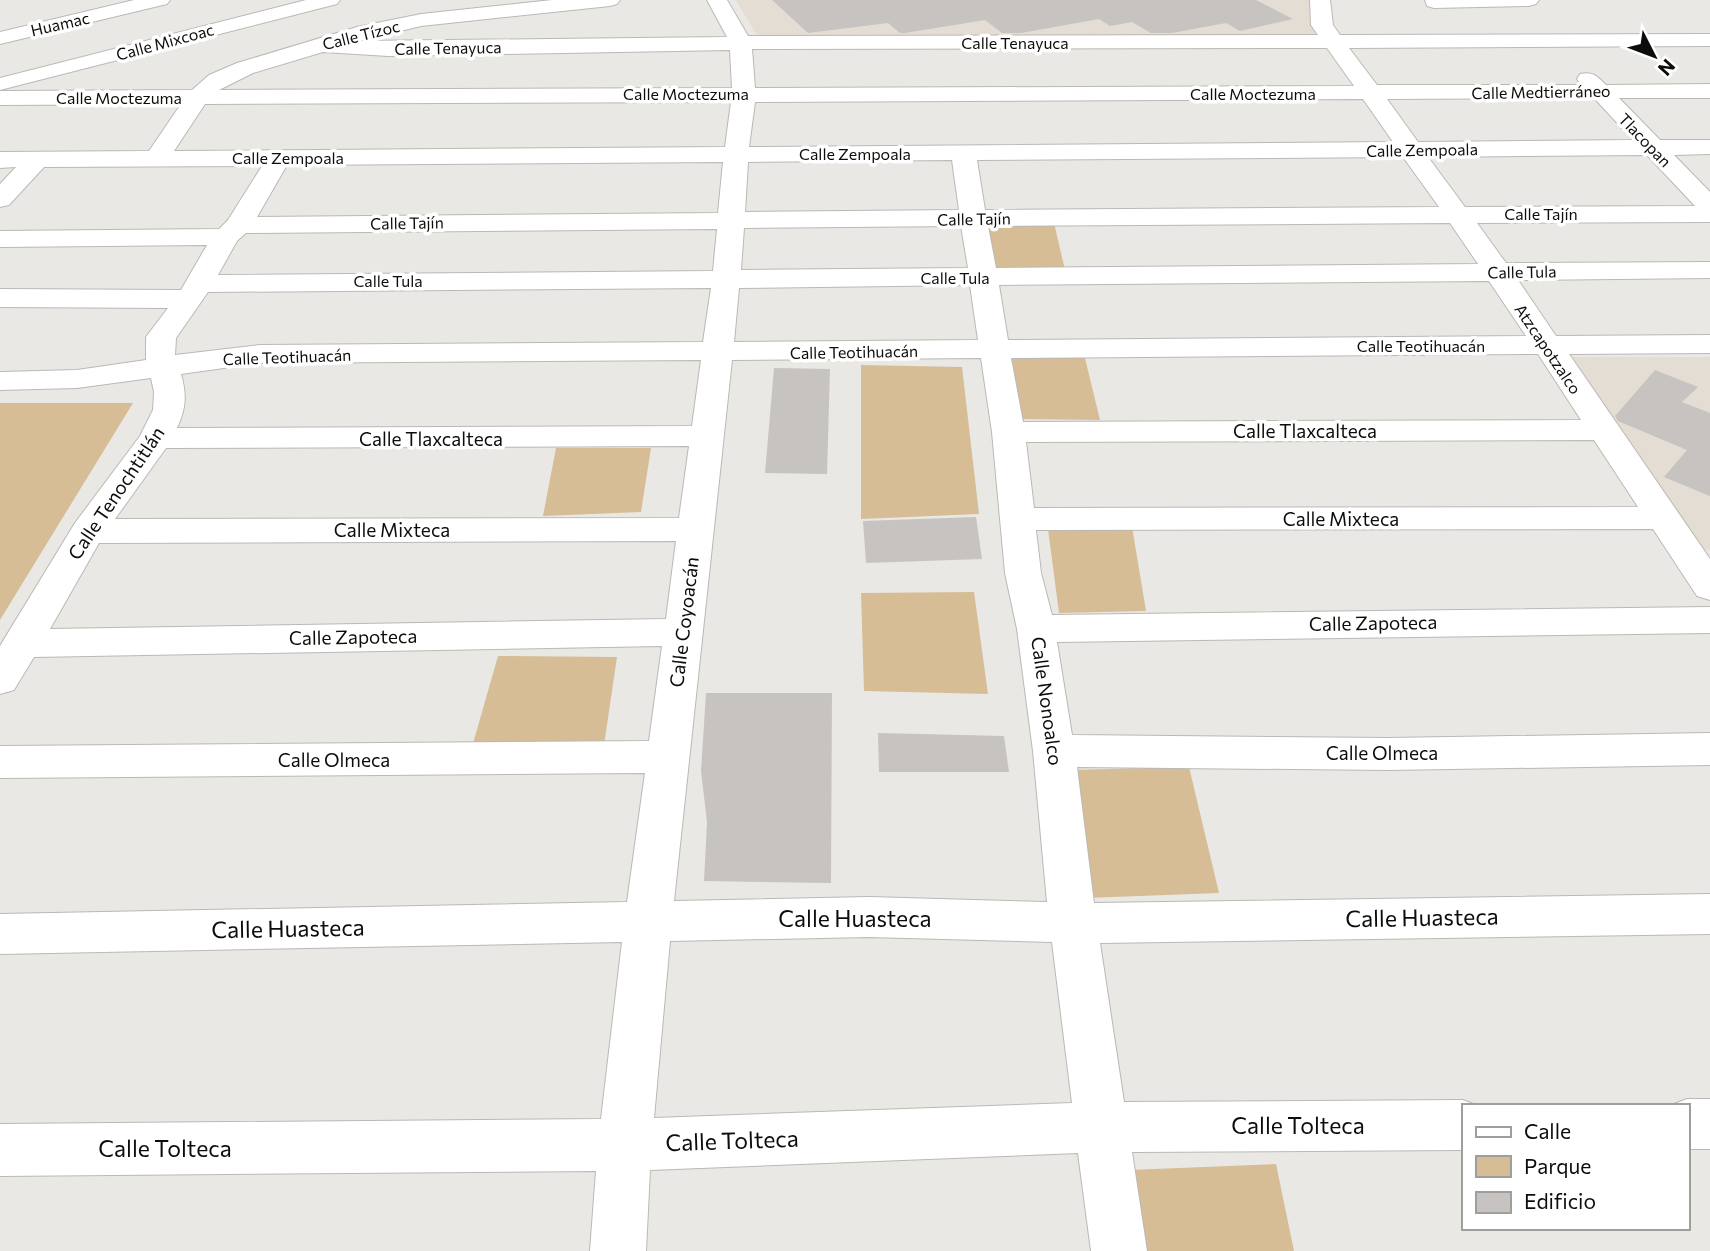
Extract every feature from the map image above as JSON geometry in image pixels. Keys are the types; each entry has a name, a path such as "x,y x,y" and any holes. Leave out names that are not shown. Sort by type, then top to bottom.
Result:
{"street":[{"name":"Huamac","path":"0,38 160,0"},
{"name":"Calle Mixcoac","path":"0,85 330,0"},
{"path":"610,0 624,44"},
{"name":"Calle Tízoc","path":"156,159 198,97 217,80 229,74 320,45 421,20 610,0"},
{"name":"Calle Coyoacán","path":"618,1251 625,1145 667,757 726,279 744,93 741,43 717,0"},
{"name":"Atzcapotzalco","path":"1321,0 1322,25 1498,272 1710,587"},
{"path":"1432,41 1434,1 1529,0"},
{"name":"Calle Tenayuca","path":"320,45 388,49 741,43 1710,40"},
{"name":"Tlacopan","path":"1552,41 1710,207"},
{"name":"Calle Medtierráneo","path":"1371,94 1710,91"},
{"name":"Calle Moctezuma","path":"0,98 744,93 1371,94"},
{"name":"Calle Zempoala","path":"0,160 1710,147"},
{"name":"Calle Nonoalco","path":"963,153 976,219 1008,432 1023,573 1036,629 1054,751 1073,923 1119,1251"},
{"name":"Calle Tenochtitlán","path":"0,680 88,531 156,439 169,410 170,392 159,348 161,337 195,291 278,159"},
{"path":"0,199 37,160"},
{"name":"Calle Tajín","path":"0,239 232,231 730,221 1710,214"},
{"name":"Calle Tula","path":"0,298 726,279 1710,270"},
{"name":"Calle Teotihuacán","path":"0,381 77,379 260,354 716,353 1710,344"},
{"name":"Calle Tlaxcalteca","path":"1008,432 1602,430"},
{"name":"Calle Tlaxcalteca","path":"156,439 706,436"},
{"name":"Calle Mixteca","path":"1019,519 1663,519"},
{"name":"Calle Mixteca","path":"88,531 696,529"},
{"name":"Calle Zapoteca","path":"1036,629 1710,620"},
{"name":"Calle Zapoteca","path":"22,643 684,632"},
{"name":"Calle Olmeca","path":"1054,751 1388,754 1710,749"},
{"name":"Calle Olmeca","path":"0,762 667,757"},
{"name":"Calle Huasteca","path":"0,934 869,917 1073,923 1710,914"},
{"path":"1689,1124 1710,1124"},
{"name":"Calle Tolteca","path":"0,1150 625,1145 1102,1127 1462,1125"}],"shaded area":[{"path":"736,0 1315,0 1315,38 760,41"},
{"path":"1570,357 1710,357 1710,550 1702,550"}],"green space":[{"path":"979,223 1054,223 1065,270 984,272"},
{"path":"1084,354 1100,420 1012,419 1001,356"},
{"path":"861,365 962,367 979,514 861,519"},
{"path":"0,403 133,403 0,620"},
{"path":"556,448 651,448 641,512 543,516"},
{"path":"1132,527 1146,611 1059,613 1048,529"},
{"path":"974,592 988,694 864,691 861,593"},
{"path":"498,656 617,657 603,752 470,754"},
{"path":"1189,767 1219,893 1086,898 1069,770"},
{"path":"1276,1164 1294,1251 1144,1251 1129,1170"}],"building":[{"path":"772,0 1256,0 1293,19 1240,31 1226,23 1172,33 1151,33 1132,22 1110,26 1099,19 1021,33 1002,33 985,20 905,33 900,33 888,23 808,33"},
{"path":"774,368 830,369 827,474 765,473"},
{"path":"1655,370 1698,387 1682,402 1710,413 1710,496 1664,477 1687,450 1618,421 1615,416"},
{"path":"976,517 982,559 866,563 863,521"},
{"path":"706,693 832,693 831,883 704,881 707,822 701,771"},
{"path":"878,733 1004,736 1009,772 879,772"}]}
